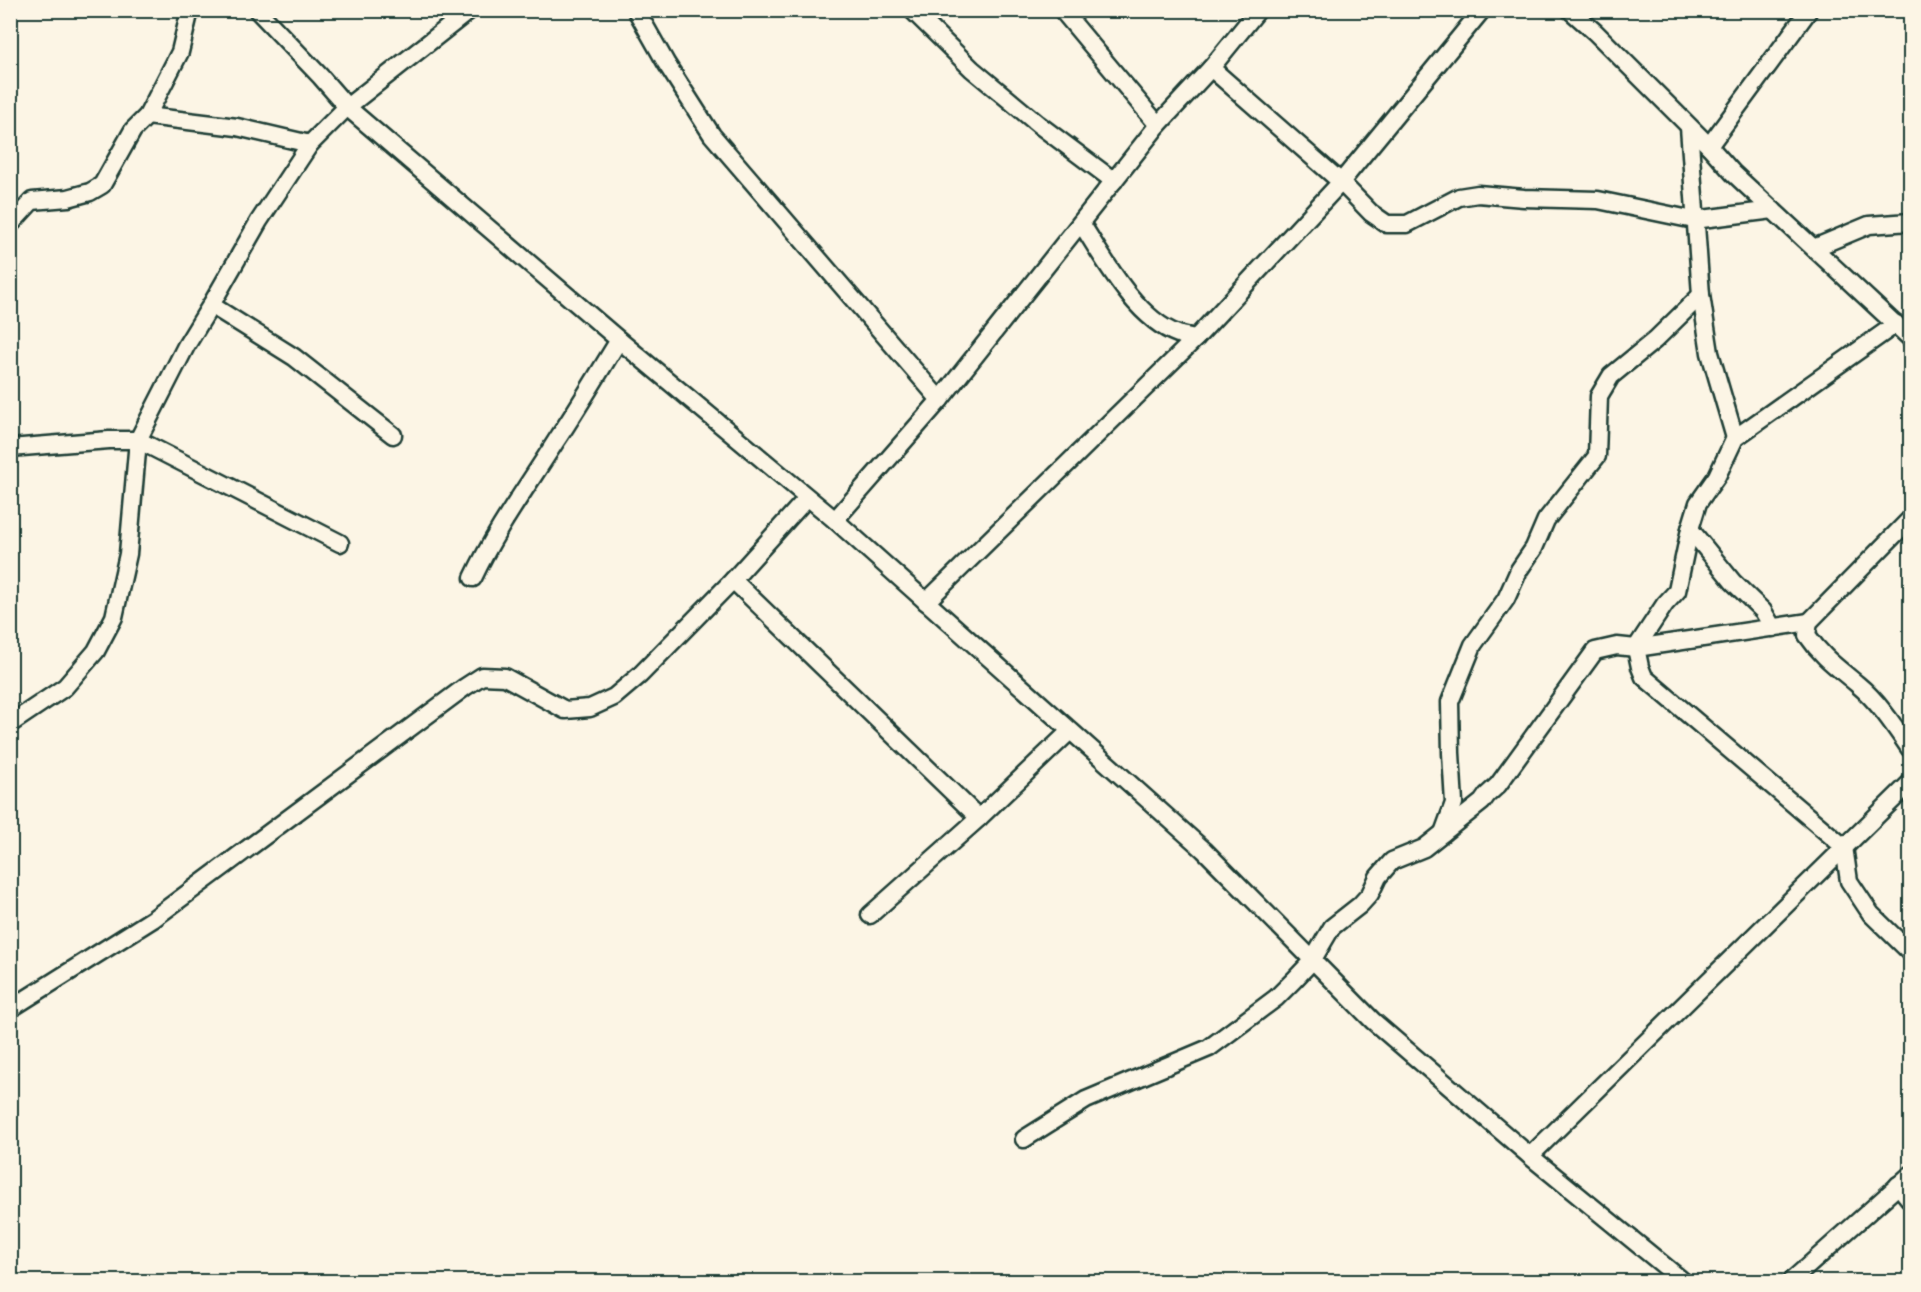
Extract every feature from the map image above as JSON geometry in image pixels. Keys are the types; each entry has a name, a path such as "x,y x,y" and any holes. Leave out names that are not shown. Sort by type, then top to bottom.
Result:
{"street":[{"path":"10,225 32,201 68,198 90,192 102,185 133,130 147,116 180,52 190,10"},
{"path":"257,10 347,107 619,340 835,520 1204,850 1373,1021 1530,1156 1684,1281"},
{"path":"10,724 65,687 96,651 114,617 128,554 138,440 186,346 259,221 310,144 347,107 470,10"},
{"path":"636,10 666,63 712,135 940,400"},
{"path":"912,10 1038,124 1114,181"},
{"path":"1062,10 1158,125"},
{"path":"835,520 940,400 1158,125 1211,68 1258,10"},
{"path":"926,602 1196,338 1341,182 1482,10"},
{"path":"1570,10 1595,32 1733,173 1911,338"},
{"path":"1584,10 1595,32"},
{"path":"1709,146 1806,11"},
{"path":"1211,68 1341,182 1371,213 1387,224 1407,224 1460,197 1478,194 1598,200 1694,220 1773,210"},
{"path":"147,116 237,127 310,144"},
{"path":"1689,127 1701,295 1710,352 1735,438"},
{"path":"1814,248 1869,225 1911,222"},
{"path":"1080,224 1128,293 1150,316 1178,334 1196,338"},
{"path":"1443,834 1454,803 1450,753 1450,702 1473,645 1506,599 1519,570 1534,548 1546,520 1597,456 1599,396 1611,376 1655,339 1701,295"},
{"path":"211,305 294,357 393,435"},
{"path":"1896,324 1735,438 1717,476 1698,503 1677,591 1665,604 1636,648 1644,677 1844,847 1849,881 1871,914 1911,952"},
{"path":"473,578 487,548 509,511 557,441 619,340"},
{"path":"10,448 109,440 138,440 340,543"},
{"path":"10,1009 153,919 482,676 505,677 565,710 590,708 614,697 639,675 733,580 807,498"},
{"path":"1911,519 1809,622 1807,634 1818,651 1858,685 1911,749"},
{"path":"1690,529 1726,574 1763,611 1773,628"},
{"path":"733,580 979,818"},
{"path":"1024,1139 1086,1100 1209,1048 1276,998 1312,961 1332,927 1370,894 1378,877 1392,861 1424,848 1482,802 1498,785 1594,651 1617,646 1636,648 1809,622"},
{"path":"870,915 979,818 1070,731"},
{"path":"1530,1156 1911,783"},
{"path":"1790,1281 1904,1180 1911,1200"}]}
